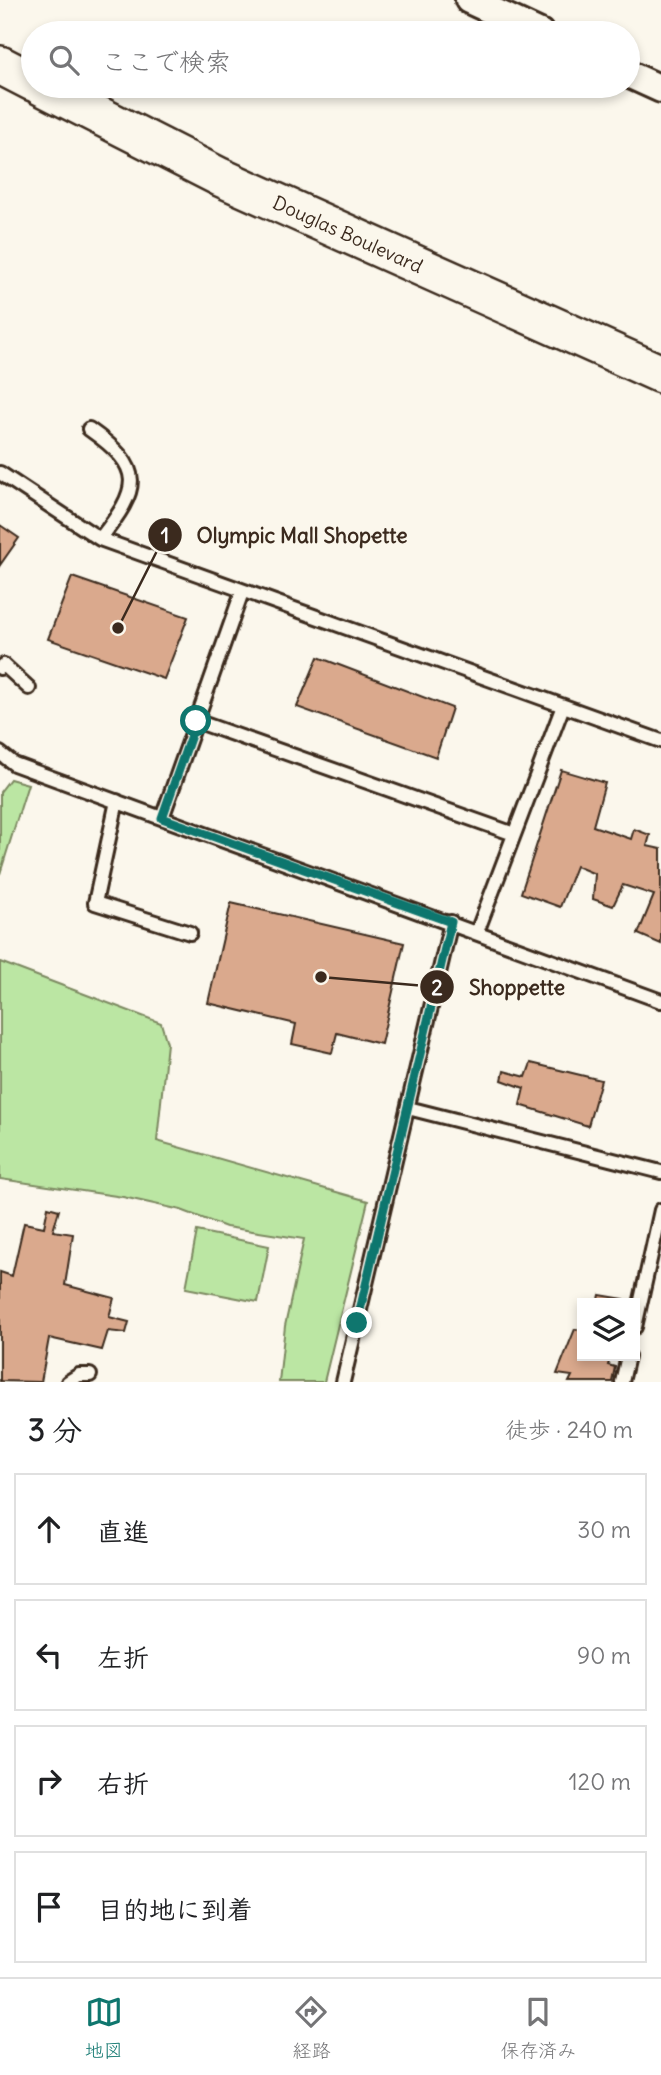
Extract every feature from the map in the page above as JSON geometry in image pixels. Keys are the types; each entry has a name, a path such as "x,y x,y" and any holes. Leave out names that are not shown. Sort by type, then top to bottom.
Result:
{"street":[{"path":"468,0 514,21"},
{"path":"0,65 21,76"},
{"path":"640,79 661,89"},
{"name":"Douglas Boulevard","path":"65,98 220,177 661,374"}],"lane":[{"path":"89,429 119,451 129,467 132,484 126,506 100,539"},
{"path":"0,473 100,539 661,741"},
{"path":"162,818 242,592"},
{"path":"0,668 4,666 29,688"},
{"path":"477,932 563,706"},
{"path":"196,721 514,834"},
{"path":"0,753 14,764 661,1001"},
{"path":"117,801 95,903 190,933"},
{"path":"343,1382 451,922"},
{"path":"408,1108 661,1172"},
{"path":"640,1304 661,1210"},
{"path":"622,1382 627,1361"},
{"path":"68,1382 79,1375 90,1375"}],"green space":[{"path":"10,779 28,784 0,874 0,792"},
{"path":"0,962 161,1023 167,1043 157,1141 368,1201 324,1382 279,1382 285,1326 304,1239 226,1227 181,1210 123,1197 0,1179"},
{"path":"197,1231 269,1246 258,1302 186,1288"}],"building":[{"path":"0,525 19,538 0,565"},
{"path":"72,577 188,617 164,679 48,639"},
{"path":"318,657 452,708 436,757 297,707"},
{"path":"561,770 605,783 593,826 631,839 634,829 650,835 647,846 661,849 661,944 638,934 654,895 623,885 613,906 593,899 595,874 576,866 560,907 521,893"},
{"path":"231,903 404,943 381,1044 337,1033 332,1053 292,1044 296,1024 208,1003"},
{"path":"531,1063 601,1080 588,1126 520,1105 524,1088 502,1080 504,1071 526,1077"},
{"path":"48,1207 59,1210 53,1231 73,1234 65,1285 114,1298 109,1317 129,1322 126,1333 108,1331 102,1350 49,1338 41,1382 0,1381 0,1272 12,1276 24,1223 44,1227"},
{"path":"575,1329 577,1361 609,1361 608,1365 615,1367 612,1382 569,1382 572,1376 557,1374"}],"place":[{"name":"Olympic Mall Shopette","path":"118,628"},
{"name":"Shoppette","path":"321,977"}],"route":[{"path":"196,721 162,818 451,922 357,1323"}]}
